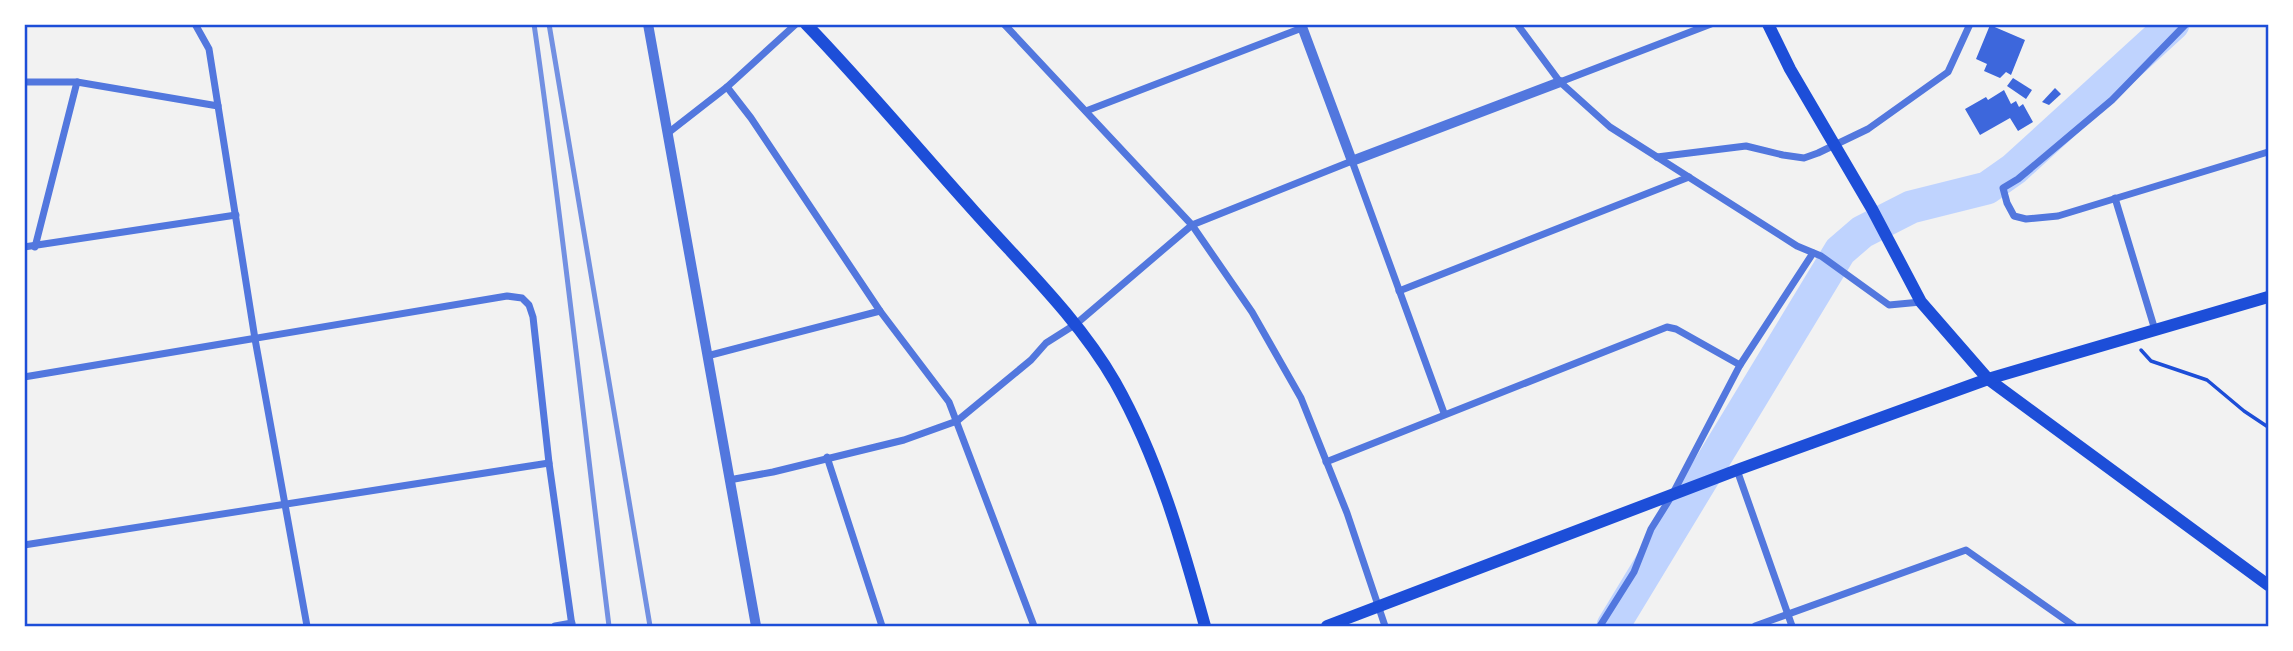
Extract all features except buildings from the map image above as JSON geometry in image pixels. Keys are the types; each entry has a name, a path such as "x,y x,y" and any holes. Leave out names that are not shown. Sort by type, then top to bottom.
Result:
{"main road":[{"path":"806,24 847,66 1076,324 1115,382 1153,460 1205,626"},
{"path":"1768,24 1790,69 1872,209 1921,302 1988,379 2269,585"},
{"path":"1327,626 1988,379 2269,297"}],"street":[{"path":"195,24 209,48 255,339 307,626"},
{"path":"648,24 756,626"},
{"path":"668,133 727,87 796,24"},
{"path":"1003,24 1192,225 1252,312 1301,398 1347,513 1385,626"},
{"path":"1517,24 1560,82 1610,127 1797,246 1817,254 1889,305 1921,302"},
{"path":"729,480 904,440 957,421 1031,360 1046,343 1076,324 1192,225 1711,24"},
{"path":"1657,157 1746,146 1804,158 1834,146 1868,130 1948,72 1970,24"},
{"path":"2186,24 2112,100 2018,179 2003,188 2014,216 2026,219 2058,216 2269,152"},
{"path":"1086,111 1301,26 1444,413"},
{"path":"24,82 77,82 218,106"},
{"path":"35,247 77,82"},
{"path":"727,87 751,118 880,311 949,402 1034,626"},
{"path":"1399,291 1689,177"},
{"path":"2115,198 2155,330"},
{"path":"24,247 236,215"},
{"path":"1600,626 1634,572 1651,529 1671,497 1740,365 1817,254"},
{"path":"24,377 507,296 522,298 529,305 533,317 549,463 572,625 555,626"},
{"path":"707,356 880,311"},
{"path":"1326,462 1444,413 1667,327 1676,329 1740,365"},
{"path":"827,457 882,626"},
{"path":"24,545 549,463"},
{"path":"1731,473 1792,626"},
{"path":"1755,626 1966,551 2074,626"}],"path":[{"path":"2131,337 2151,361 2207,380 2244,411 2269,427"}],"waterway":[{"path":"1613,626 1840,251 1862,232 1911,207 1987,188 2014,169 2173,24"}],"railway":[{"path":"534,24 609,626"},
{"path":"549,24 650,626"}]}
